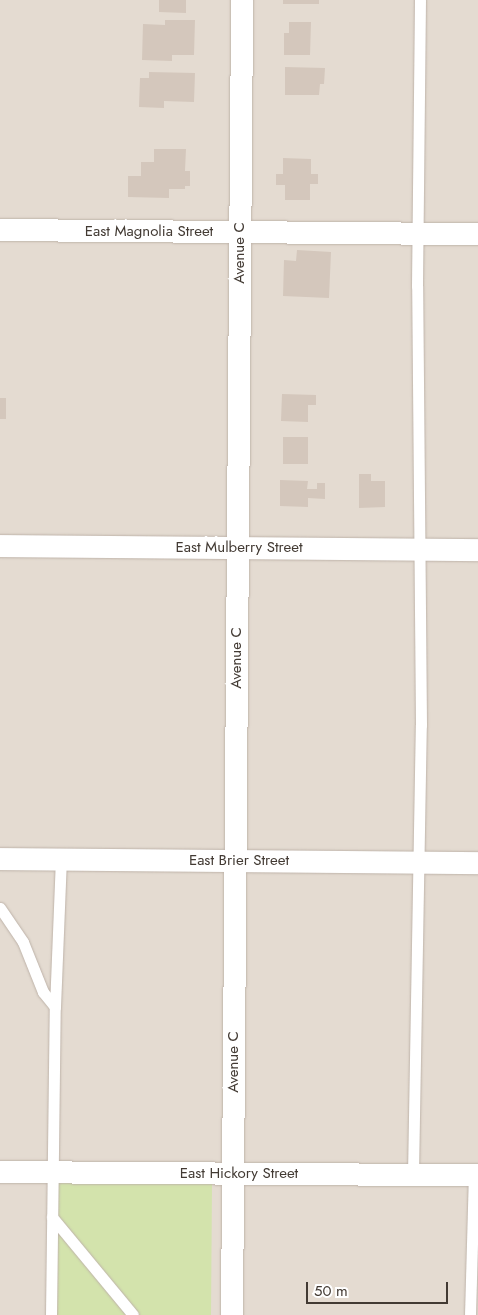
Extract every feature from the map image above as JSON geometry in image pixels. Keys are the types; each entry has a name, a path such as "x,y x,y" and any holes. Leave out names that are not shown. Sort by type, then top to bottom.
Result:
{"street":[{"name":"Avenue C","path":"232,1315 242,0"},
{"name":"East Magnolia Street","path":"0,230 478,234"},
{"name":"East Mulberry Street","path":"0,546 478,550"},
{"name":"East Brier Street","path":"0,859 478,863"},
{"name":"East Hickory Street","path":"0,1172 476,1175"}],"lane":[{"path":"413,1174 418,862 420,549 418,233 420,0"},
{"path":"51,1315 55,1007 61,859"},
{"path":"0,908 23,942 43,992 55,1007"},
{"path":"470,1315 476,1175"},
{"path":"52,1217 133,1315"}],"shaded area":[{"path":"0,0 478,0 478,1315 0,1315"}],"green space":[{"path":"58,1182 212,1184 211,1315 57,1315"}],"building":[{"path":"159,0 186,0 186,13 159,12"},
{"path":"283,0 319,0 319,4 283,4"},
{"path":"165,20 195,20 194,55 172,55 172,61 142,60 143,24 165,25"},
{"path":"289,22 311,22 310,55 284,55 284,33 289,33"},
{"path":"285,67 325,68 324,84 320,84 319,95 285,95"},
{"path":"149,72 195,73 194,102 164,101 164,108 139,107 140,78 149,78"},
{"path":"154,149 186,149 185,171 190,171 190,186 185,186 185,189 169,189 169,198 128,197 128,176 141,176 141,162 154,162"},
{"path":"283,158 311,159 311,174 318,174 318,184 310,184 310,200 285,200 285,185 276,185 276,174 283,174"},
{"path":"297,250 331,252 329,298 283,296 284,260 296,261"},
{"path":"282,394 316,395 316,405 308,405 308,422 281,421"},
{"path":"0,398 6,398 6,419 0,419"},
{"path":"283,437 308,437 308,464 283,464"},
{"path":"359,474 371,474 371,481 385,481 385,507 359,508"},
{"path":"280,480 308,481 307,489 317,489 317,483 325,483 325,499 308,498 308,507 280,506"}]}
